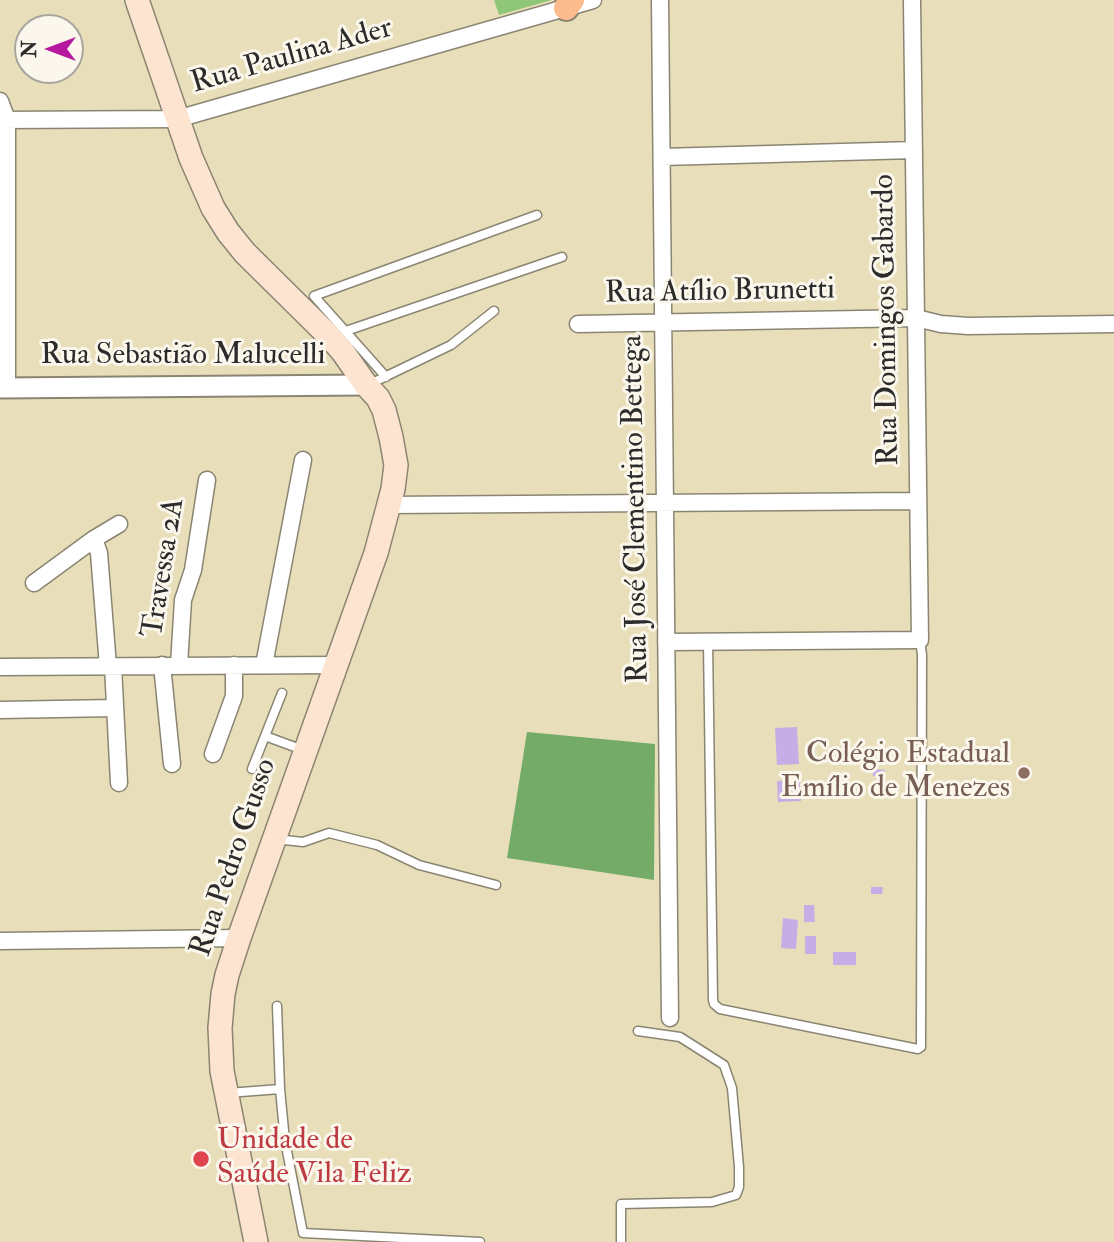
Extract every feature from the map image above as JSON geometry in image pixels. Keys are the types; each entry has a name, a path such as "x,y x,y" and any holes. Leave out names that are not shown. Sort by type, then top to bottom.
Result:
{"main road":[{"name":"Rua Pedro Gusso","path":"137,0 201,184 228,232 245,253 308,302 343,352 376,381 368,402 382,455 388,505 376,553 227,975 221,1011 220,1048 225,1093 256,1242"}],"street":[{"name":"Rua Paulina Ader","path":"3,120 177,119 569,4 593,0"},
{"name":"Rua José Clementino Bettega","path":"660,0 670,1018"},
{"name":"Rua Domingos Gabardo","path":"912,0 920,640"},
{"path":"0,102 3,120 4,388"},
{"path":"662,157 914,150"},
{"name":"Rua Atílio Brunetti","path":"578,324 916,318 941,324 968,326 1114,324"},
{"name":"Rua Sebastião Malucelli","path":"4,388 376,381"},
{"path":"264,665 303,460"},
{"name":"Travessa 2A","path":"180,665 183,600 193,570 207,480"},
{"path":"388,505 918,500"},
{"path":"34,583 119,524"},
{"path":"94,539 99,554 115,708 119,783"},
{"path":"666,642 920,640"},
{"path":"162,665 172,764"},
{"path":"213,754 234,696 234,665"},
{"path":"0,667 337,665"},
{"path":"0,710 115,708"},
{"path":"0,941 239,938"}],"lane":[{"path":"308,302 537,215"},
{"path":"346,331 562,257"},
{"path":"308,302 346,331 376,381 451,345 494,312"},
{"path":"708,642 714,1004 720,1009 918,1049 921,1047 920,640"},
{"path":"252,769 282,693"},
{"path":"265,736 306,751"},
{"path":"275,839 303,842 329,834 377,845 419,865 496,885"},
{"path":"276,1006 285,1141 303,1233 480,1242"},
{"path":"621,1242 621,1204 712,1202 736,1195 739,1187 732,1088 724,1065 680,1037 638,1031"},
{"path":"225,1093 280,1089"}],"green space":[{"path":"494,0 552,0 499,15"},
{"path":"527,732 655,744 654,880 507,858"}],"building":[{"path":"797,727 799,764 777,765 775,728"},
{"path":"873,769 885,770 884,777 873,776"},
{"path":"800,780 801,801 778,802 777,781"},
{"path":"871,887 883,887 882,894 871,894"},
{"path":"804,905 814,905 815,922 804,922"},
{"path":"783,918 798,920 796,949 781,948"},
{"path":"805,936 816,936 816,954 805,954"},
{"path":"833,952 856,952 856,965 833,965"}],"place":[{"name":"Colégio Estadual Emílio de Menezes","path":"1024,773"},
{"name":"Unidade de Saúde Vila Feliz","path":"201,1159"}]}
